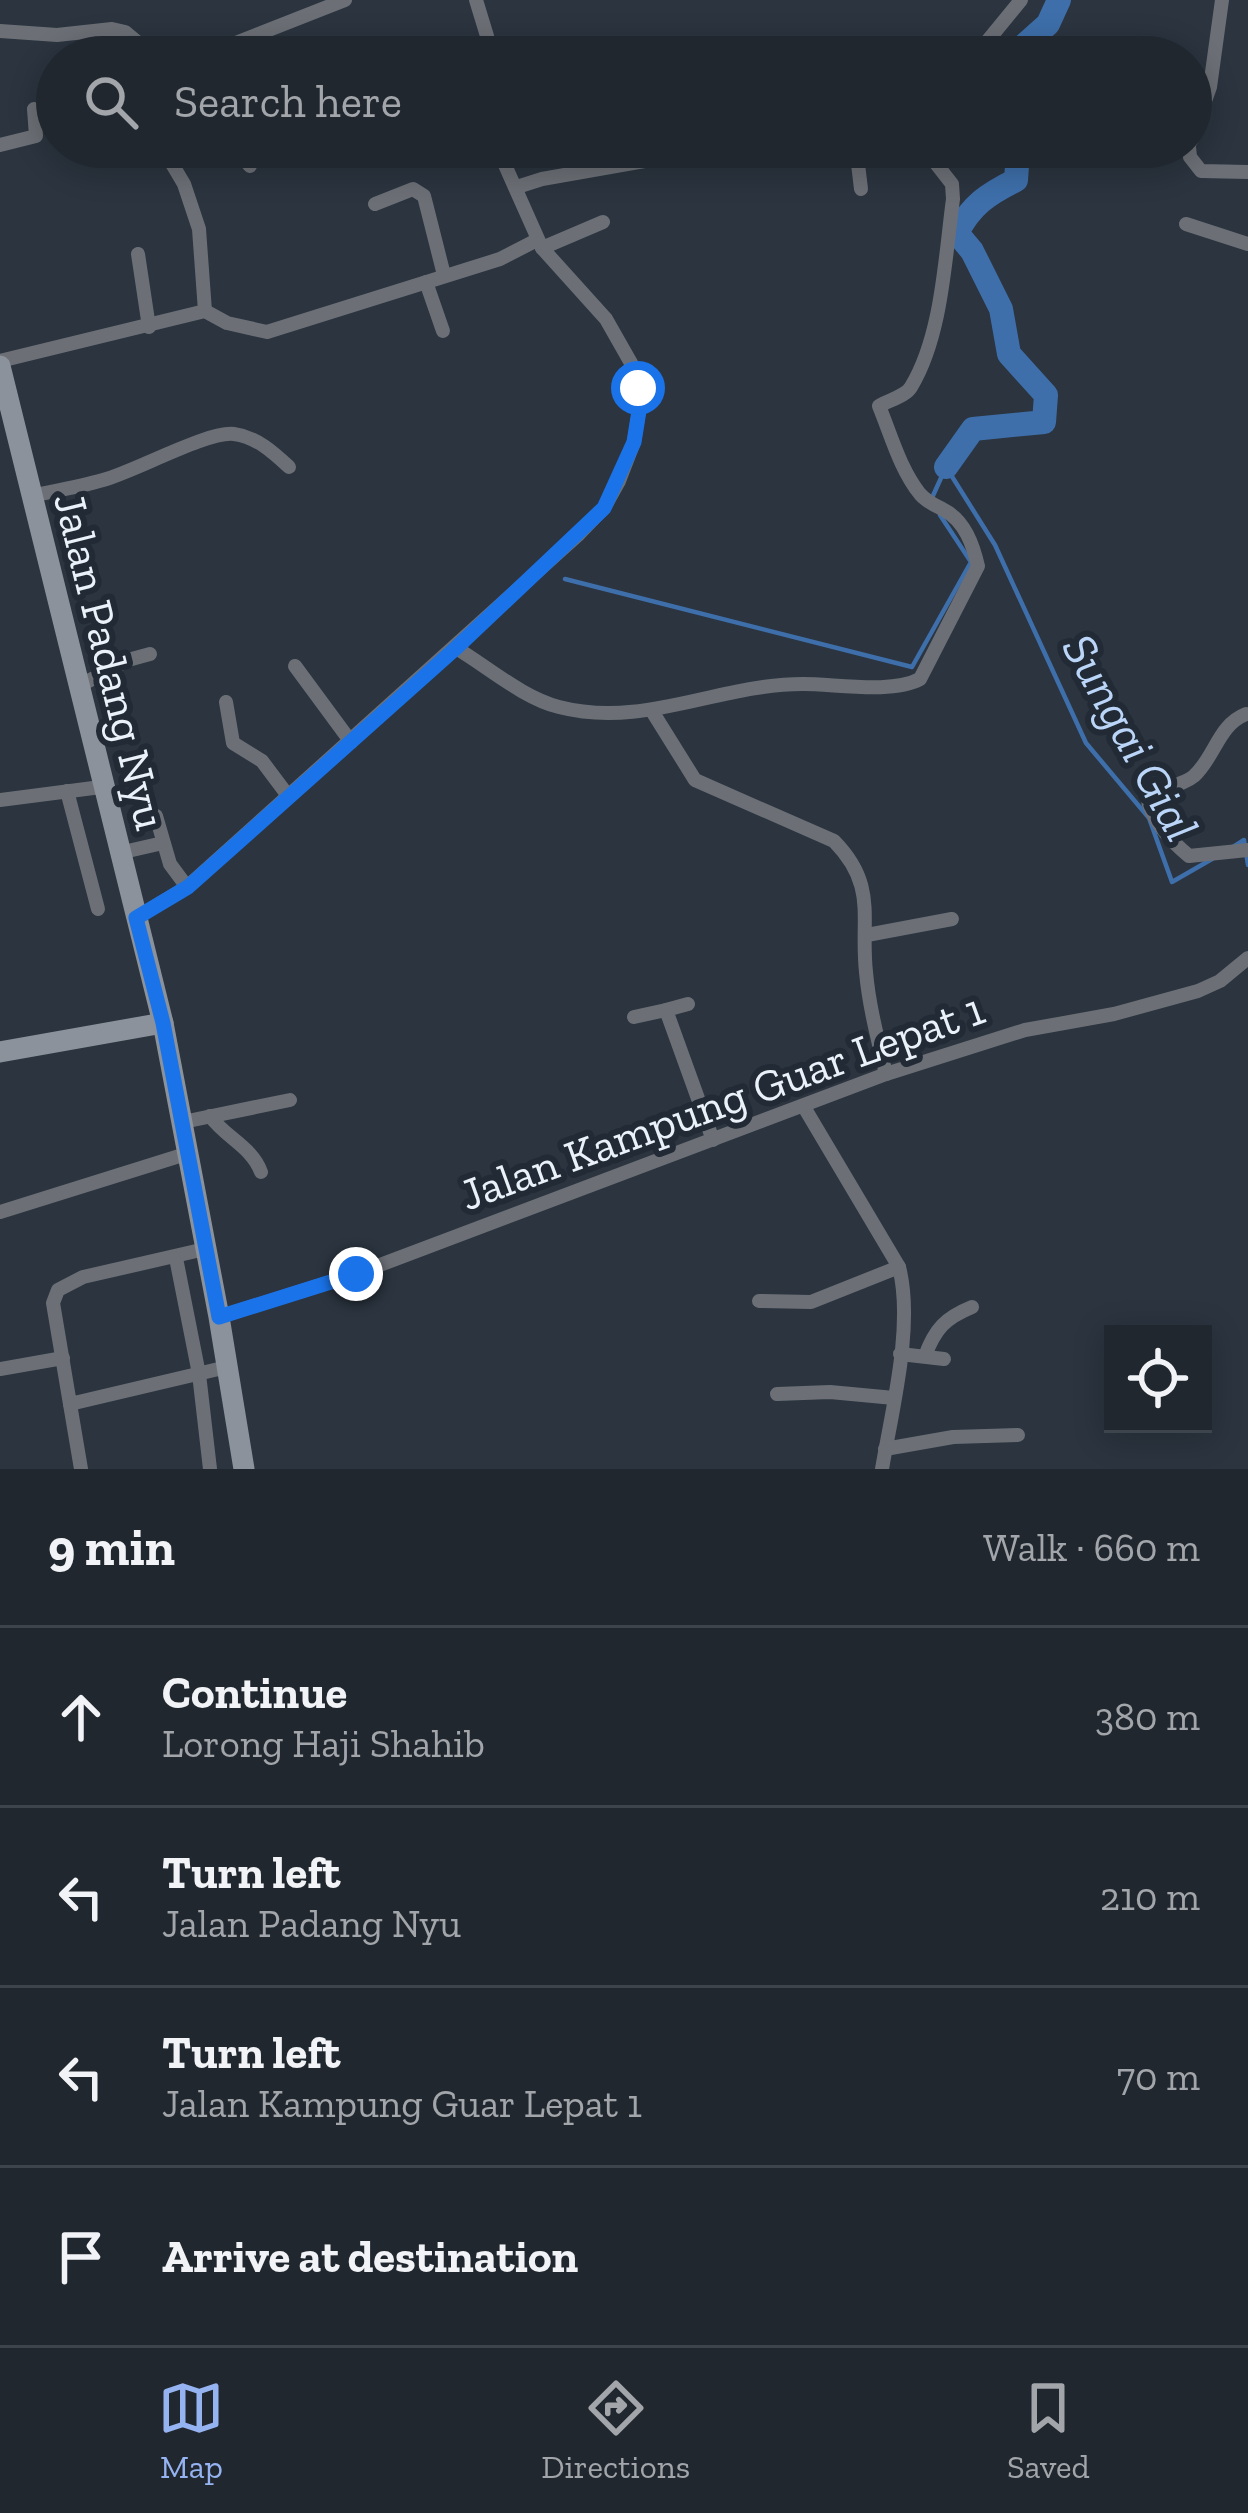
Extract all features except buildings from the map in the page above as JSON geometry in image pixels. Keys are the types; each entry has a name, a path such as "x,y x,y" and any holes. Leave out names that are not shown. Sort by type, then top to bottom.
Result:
{"street":[{"path":"253,36 344,0"},
{"path":"476,0 487,36"},
{"path":"993,36 1022,0"},
{"path":"1212,72 1222,0"},
{"path":"0,32 112,29 130,36"},
{"path":"0,145 36,136 34,109"},
{"path":"174,168 200,229 205,311"},
{"path":"136,918 188,887 456,648 604,508 634,442 638,388 620,338 540,244 507,168"},
{"path":"517,187 605,168"},
{"path":"858,168 861,189"},
{"path":"456,648 554,706 598,714 652,711 757,685 897,688 920,679 978,566 972,541 951,513 927,502 908,476 879,406 910,391 933,341 953,199 952,184 939,168"},
{"path":"1198,168 1248,172"},
{"path":"375,204 413,189 424,196 444,275"},
{"path":"0,364 205,311 227,323 267,332 603,222"},
{"path":"1186,224 1248,244"},
{"path":"137,254 149,327"},
{"path":"426,282 443,331"},
{"name":"Jalan Padang Nyu","path":"0,364 163,1023 244,1469"},
{"path":"30,496 100,481 230,434 260,442 290,467"},
{"path":"77,687 150,654"},
{"path":"295,666 351,742"},
{"path":"226,702 233,743 262,760 289,797"},
{"path":"652,711 695,780 834,841 851,859 867,904 866,978 886,1074"},
{"path":"1246,714 1226,728 1192,778 1154,790 1148,805 1168,836 1190,856 1248,850"},
{"path":"0,800 101,787"},
{"path":"67,791 98,909"},
{"path":"156,817 170,864 188,887"},
{"path":"119,853 163,843"},
{"path":"867,935 952,920"},
{"name":"Jalan Kampung Guar Lepat 1","path":"185,1303 217,1307 356,1274 886,1074 1025,1030 1114,1014 1198,991 1220,981 1248,958"},
{"path":"634,1017 688,1004"},
{"path":"666,1010 712,1139"},
{"path":"0,1052 163,1023"},
{"path":"182,1122 290,1100"},
{"path":"804,1107 899,1267 904,1287 900,1354 882,1469"},
{"path":"210,1116 225,1136 255,1155 261,1172"},
{"path":"0,1212 189,1153"},
{"path":"81,1469 53,1303 58,1290 83,1277 205,1250"},
{"path":"176,1258 199,1375 210,1469"},
{"path":"759,1301 811,1302 899,1267"},
{"path":"925,1356 935,1330 972,1307"},
{"path":"900,1354 944,1359"},
{"path":"0,1369 63,1358"},
{"path":"70,1404 227,1367"},
{"path":"777,1394 830,1392 894,1398"},
{"path":"885,1449 953,1437 1018,1435"}],"waterway":[{"path":"1035,36 1048,24 1059,0"},
{"path":"946,467 973,429 1044,422 1046,395 1009,354 1001,309 972,251 957,233 981,201 1016,180 1017,168"},
{"name":"Sungai Gial","path":"946,467 995,545 1086,743 1149,818 1172,882 1212,859"},
{"path":"931,500 946,467"},
{"path":"565,579 912,667 971,562 940,515"},
{"name":"Sungai Gial","path":"1233,847 1244,840 1248,865"}],"route":[{"path":"356,1274 219,1317 163,1023 136,918 188,887 456,648 604,508 634,442 638,388"}]}
